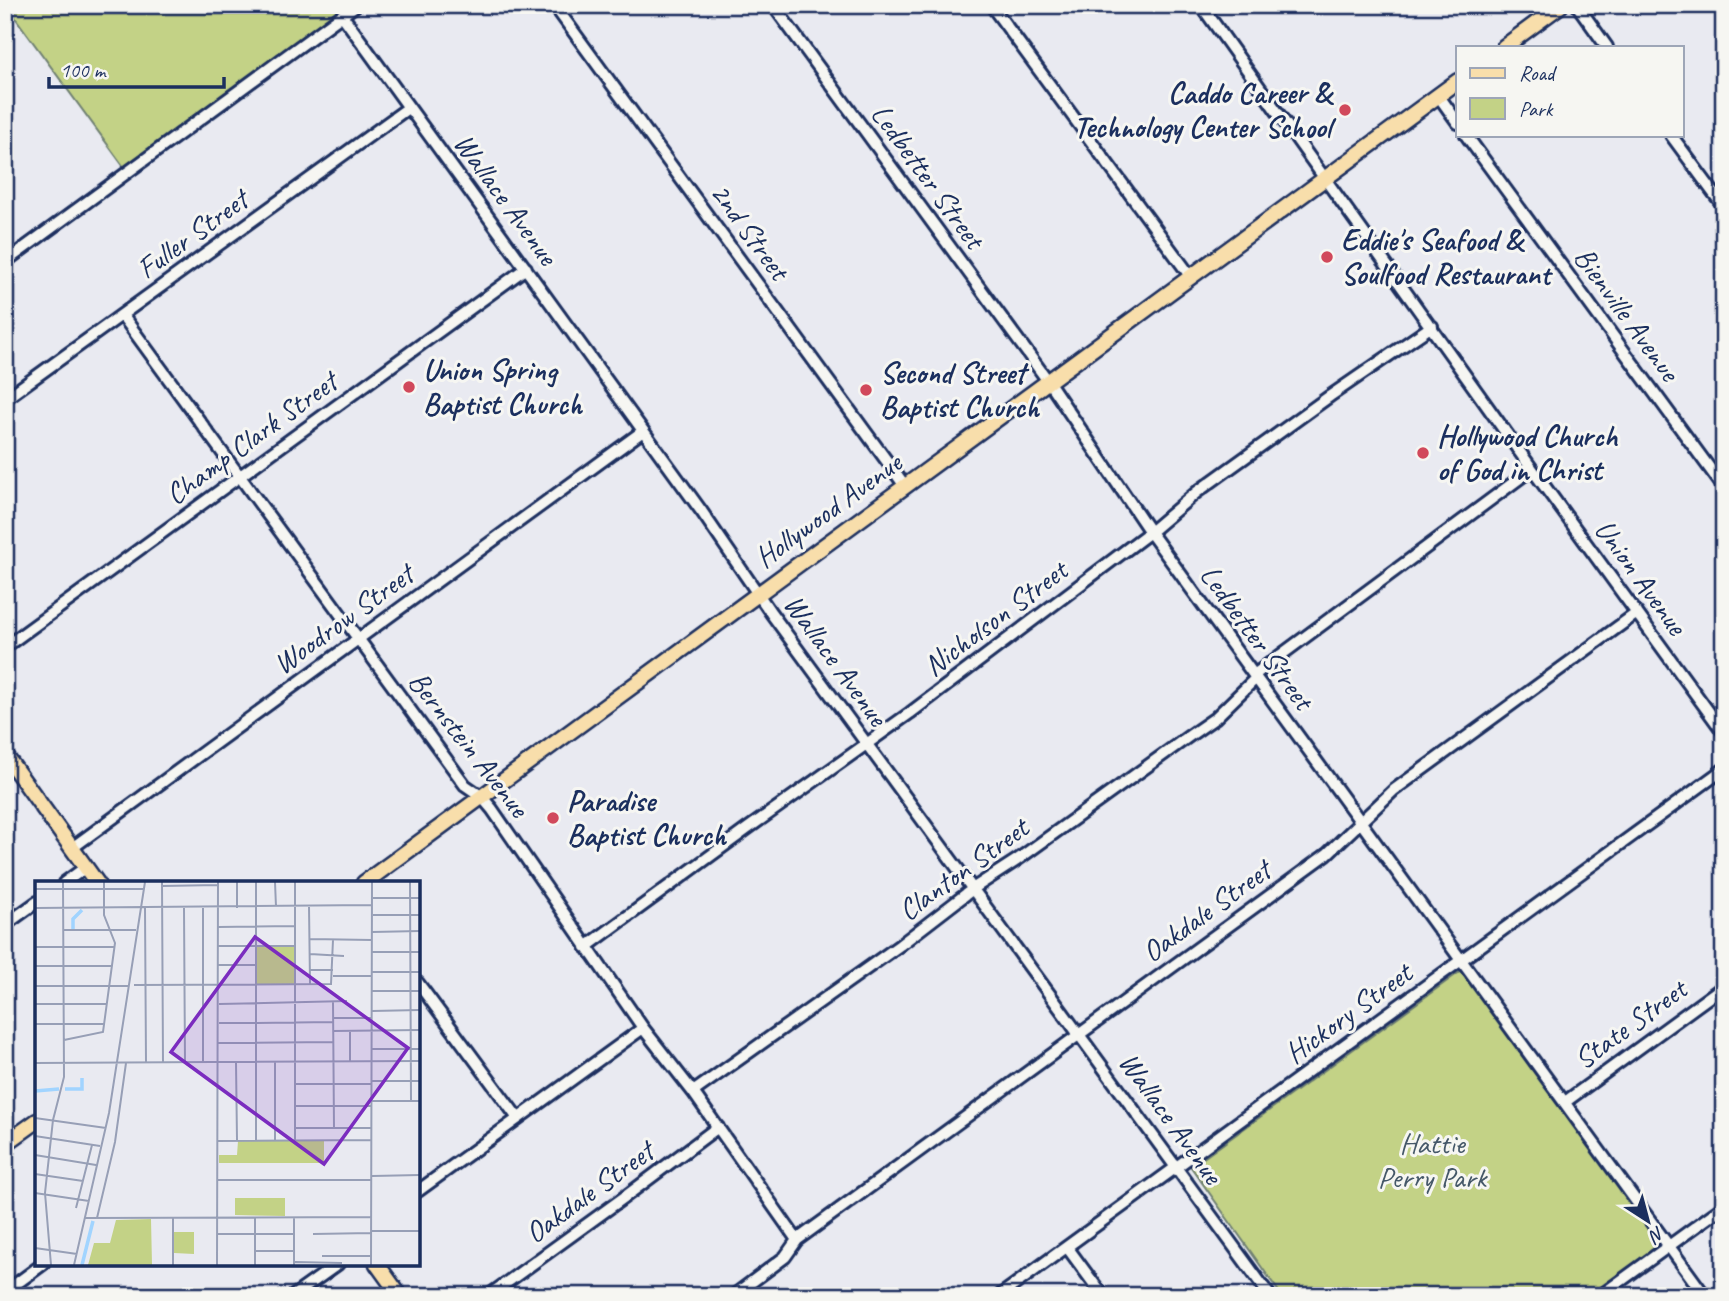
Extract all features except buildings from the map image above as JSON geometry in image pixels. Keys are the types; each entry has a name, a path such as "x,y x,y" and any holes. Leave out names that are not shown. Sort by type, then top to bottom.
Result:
{"main road":[{"path":"1505,46 1561,5"},
{"name":"Hollywood Avenue","path":"367,881 1456,82"},
{"path":"5,755 96,881"},
{"path":"5,1144 35,1122"},
{"path":"378,1266 400,1296"}],"street":[{"path":"5,262 356,5"},
{"name":"2nd Street","path":"554,5 905,486"},
{"name":"Ledbetter Street","path":"773,5 1048,382 1150,532 1705,1296"},
{"path":"991,5 1191,277"},
{"name":"Union Avenue","path":"1201,5 1724,733"},
{"path":"1577,5 1606,46"},
{"name":"Wallace Avenue","path":"342,15 866,743 1270,1296"},
{"path":"1438,96 1456,120"},
{"name":"Fuller Street","path":"5,399 408,108"},
{"name":"Bienville Avenue","path":"1467,136 1724,488"},
{"path":"1672,136 1724,207"},
{"name":"Champ Clark Street","path":"5,647 526,268"},
{"name":"Bernstein Avenue","path":"122,315 465,785 481,796 492,809 643,1028 693,1092 797,1240"},
{"name":"Nicholson Street","path":"586,947 910,713 1150,532 1197,492 1350,381 1432,326"},
{"name":"Woodrow Street","path":"72,848 643,431"},
{"name":"Clanton Street","path":"693,1092 900,945 974,888 1215,718 1255,676 1532,469"},
{"name":"Oakdale Street","path":"733,1296 785,1257 797,1240 1326,854 1394,790 1637,613"},
{"name":"Hickory Street","path":"999,1296 1724,769"},
{"path":"67,881 86,867"},
{"path":"5,925 35,903"},
{"path":"420,986 517,1117"},
{"name":"State Street","path":"1565,1102 1724,986"},
{"path":"420,1190 643,1028"},
{"name":"Oakdale Street","path":"488,1296 718,1127"},
{"path":"1600,1296 1724,1206"},
{"path":"1067,1247 1103,1296"},
{"path":"5,1292 40,1266"},
{"path":"293,1296 335,1266"}],"green space":[{"path":"6,5 345,5 124,167"},
{"name":"Hattie Perry Park","path":"1461,971 1660,1245 1591,1296 1282,1296 1191,1167"}],"place":[{"name":"Caddo Career & Technology Center School","path":"1345,110"},
{"name":"Eddie's Seafood & Soulfood Restaurant","path":"1327,257"},
{"name":"Union Spring Baptist Church","path":"409,387"},
{"name":"Second Street Baptist Church","path":"866,390"},
{"name":"Hollywood Church of God in Christ","path":"1423,453"},
{"name":"Paradise Baptist Church","path":"553,818"}]}
